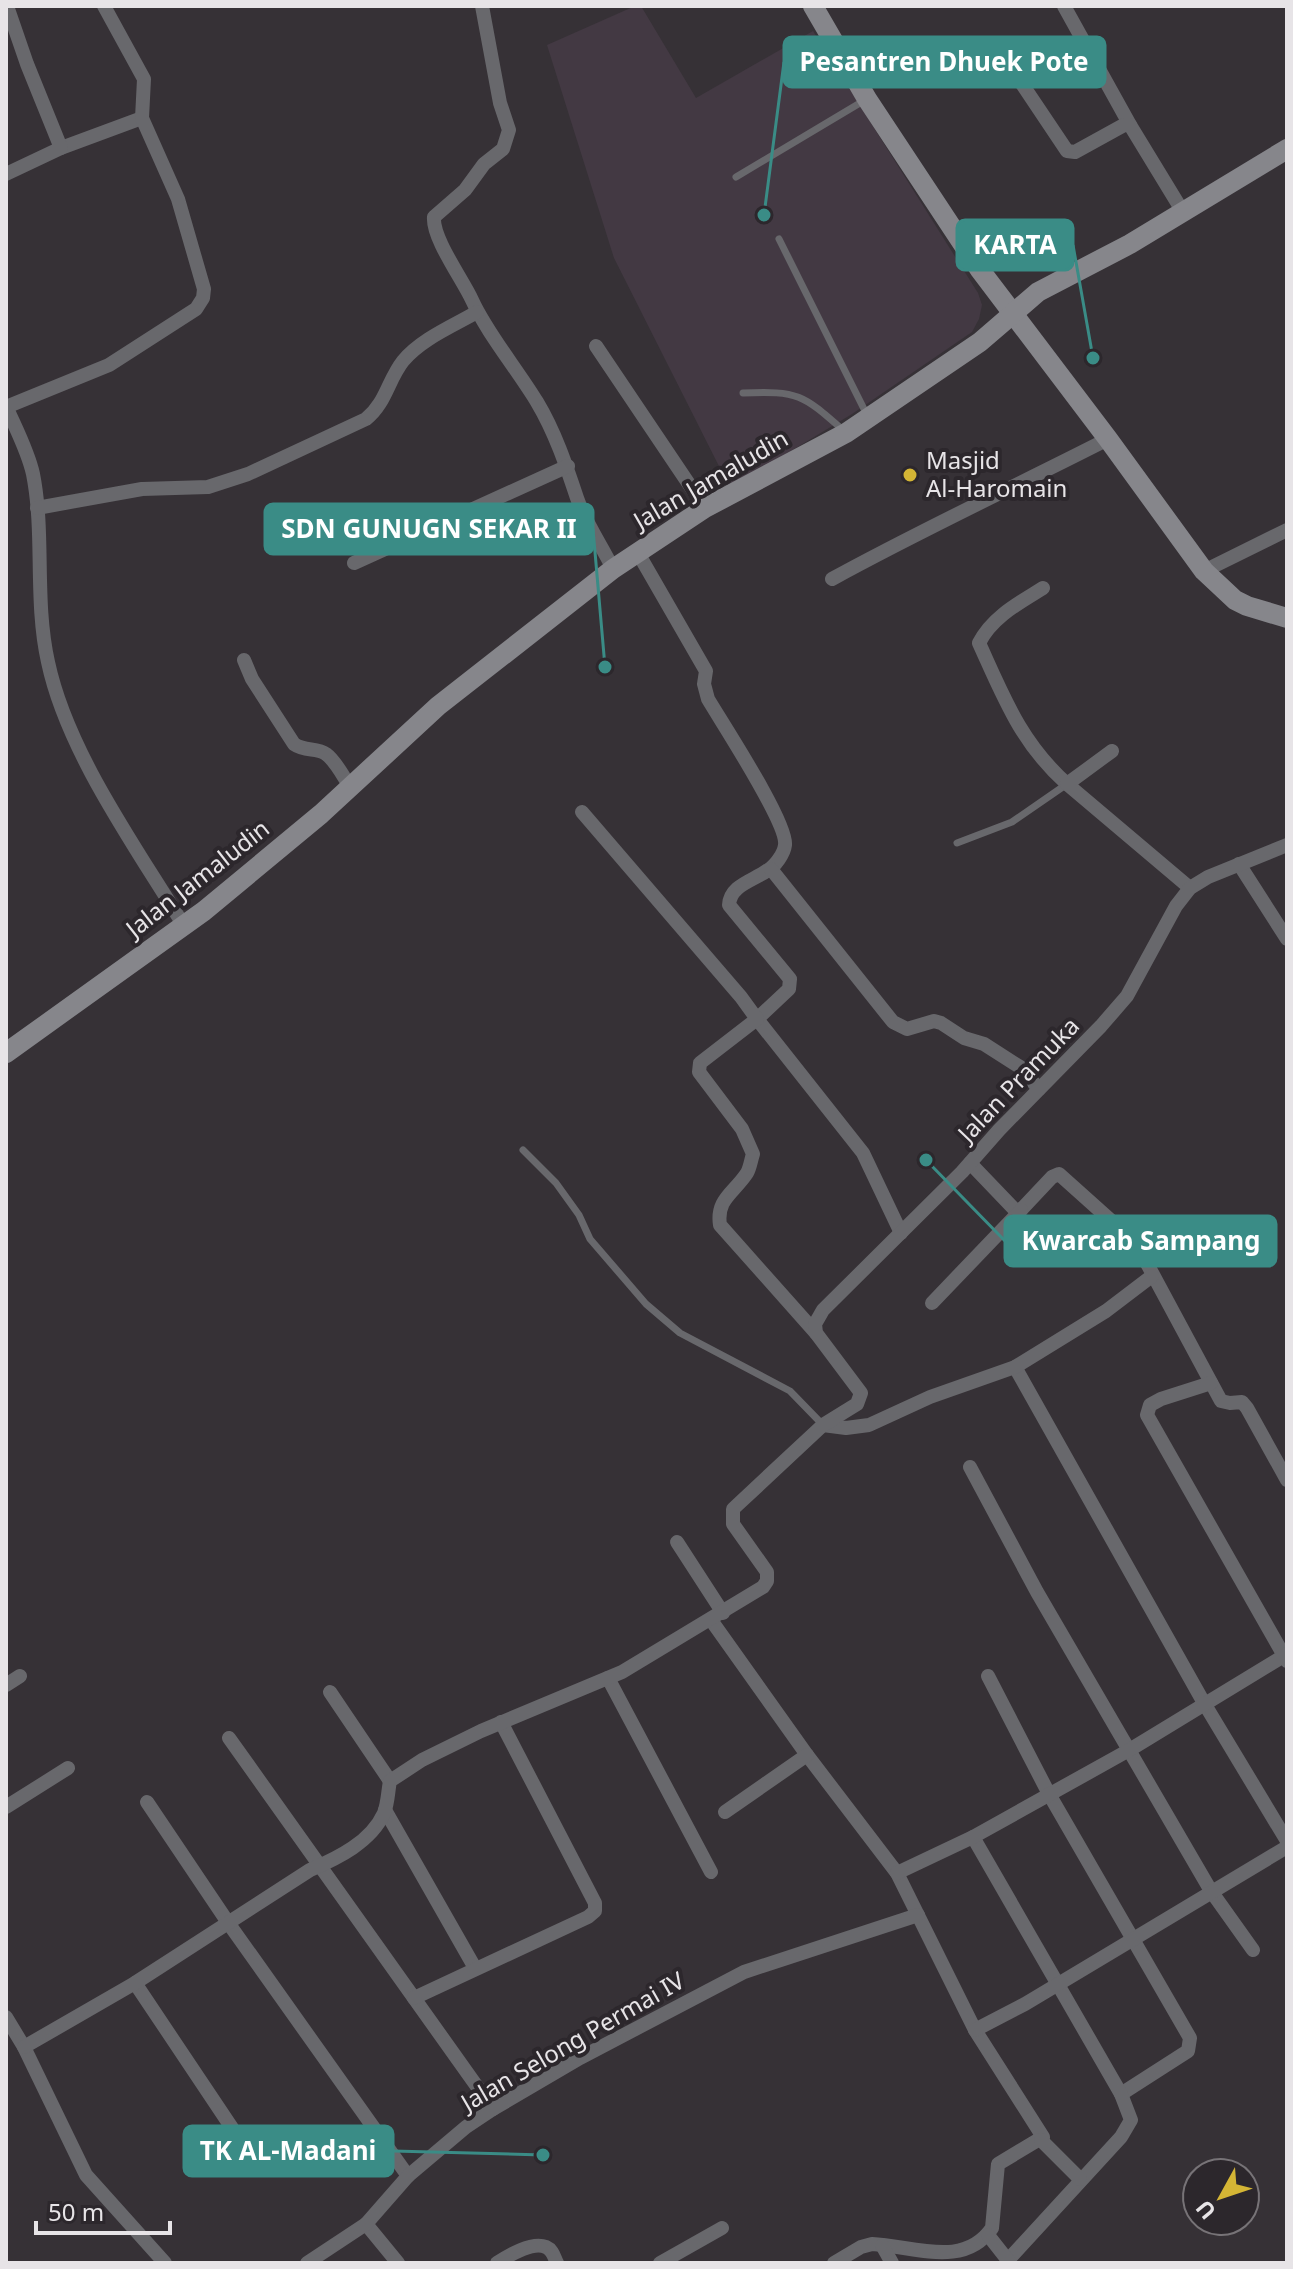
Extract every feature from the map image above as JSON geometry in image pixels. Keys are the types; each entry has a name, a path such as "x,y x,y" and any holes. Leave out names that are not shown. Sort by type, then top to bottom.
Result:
{"street":[{"path":"7,6 61,148"},
{"path":"104,6 144,79 142,118 160,154 181,210 204,289 203,298 196,309 109,365 6,406 33,472 40,617 58,699 100,786 184,926"},
{"path":"482,6 500,103 509,130 503,149 484,164 465,190 434,217 433,224 477,312 537,402 568,466 578,500 613,569"},
{"path":"813,6 867,99 980,270 1204,571 1235,600 1287,618"},
{"path":"1064,6 1183,212"},
{"path":"1018,78 1067,151 1075,152 1124,125 1130,125"},
{"path":"6,174 61,148 142,118"},
{"name":"Jalan Jamaludin","path":"6,1053 184,926 351,788 438,706 613,569 705,508 846,433 980,342 1038,292 1130,244 1287,149"},
{"path":"37,508 142,489 208,487 248,474 366,419 377,410 394,373 406,357 424,342 477,312"},
{"path":"596,346 705,508"},
{"path":"832,579 906,538 992,499 1108,439"},
{"path":"354,563 568,466"},
{"path":"1204,571 1287,530"},
{"path":"390,1781 422,1760 501,1722 608,1678 763,1587 768,1576 733,1524 733,1509 823,1425 857,1404 861,1393 816,1333 720,1225 718,1214 725,1198 748,1172 753,1154 742,1129 699,1072 700,1063 757,1019 789,989 790,979 729,905 732,891 771,869 786,842 772,808 708,699 704,684 706,671 638,553"},
{"path":"1043,588 1007,611 984,633 979,643 1025,739 1048,768 1190,888 1287,845"},
{"path":"244,660 252,679 294,744 303,750 326,754 351,788"},
{"path":"1067,784 1112,751"},
{"path":"582,812 731,985 863,1153 901,1233"},
{"path":"1239,864 1287,939"},
{"path":"771,869 893,1022 907,1029 934,1021 941,1023 964,1038 984,1044 1020,1067 1039,1089"},
{"name":"Jalan Pramuka","path":"816,1333 815,1324 823,1310 970,1163 1127,996 1176,906 1190,888"},
{"path":"970,1163 1014,1209 1021,1210"},
{"path":"932,1303 1052,1177 1059,1174 1136,1243 1221,1401 1242,1402 1287,1480"},
{"path":"823,1425 846,1428 869,1425 930,1397 1015,1367 1106,1311 1152,1276"},
{"path":"1015,1367 1204,1703 1287,1841"},
{"path":"897,1873 973,1837 1131,1749 1286,1657 1147,1415 1150,1405 1161,1399 1211,1383"},
{"path":"970,1467 1037,1592 1211,1891 1253,1950"},
{"path":"677,1542 717,1616 807,1755 897,1873 975,2030 1043,2137 998,2164 995,2217 988,2235 958,2254 941,2255 882,2245 861,2247 834,2263"},
{"path":"6,1685 20,1676"},
{"path":"988,1676 1049,1794 1190,2038 1188,2051 1121,2094"},
{"path":"608,1678 711,1872"},
{"path":"24,2047 135,1983 320,1866 340,1858 376,1827 385,1810 390,1781 330,1692"},
{"path":"414,1998 595,1911 595,1903 501,1722"},
{"path":"229,1738 493,2109"},
{"path":"725,1812 807,1755"},
{"path":"6,1807 68,1768"},
{"path":"147,1802 229,1924 408,2176"},
{"path":"385,1810 475,1968"},
{"path":"973,1837 1121,2094 1131,2120 1121,2137 1009,2261 988,2235"},
{"path":"975,2030 1287,1847"},
{"name":"Jalan Selong Permai IV","path":"307,2263 366,2224 408,2176 493,2109 580,2058 744,1972 918,1915"},
{"path":"135,1983 232,2128"},
{"path":"6,2017 24,2047 86,2175 165,2263"},
{"path":"1041,2140 1080,2179"},
{"path":"366,2224 398,2263"},
{"path":"660,2263 722,2228"},
{"path":"882,2245 892,2263"},
{"path":"497,2263 511,2254 545,2246 551,2250 557,2263"}],"lane":[{"path":"736,177 867,99"},
{"path":"779,239 868,417"},
{"path":"743,393 779,391 809,400 846,433"},
{"path":"957,843 1012,822 1067,784"},
{"path":"523,1150 556,1183 579,1215 590,1239 646,1304 680,1333 790,1391 823,1425"}],"shaded area":[{"path":"641,6 696,98 813,31 978,293 982,305 972,332 852,414 730,488 614,258 547,45"}],"place":[{"name":"Pesantren Dhuek Pote","path":"764,215"},
{"name":"KARTA","path":"1093,358"},
{"name":"Masjid Al-Haromain","path":"910,475"},
{"name":"SDN GUNUGN SEKAR II","path":"605,667"},
{"name":"Kwarcab Sampang","path":"926,1160"},
{"name":"TK AL-Madani","path":"543,2155"}]}
